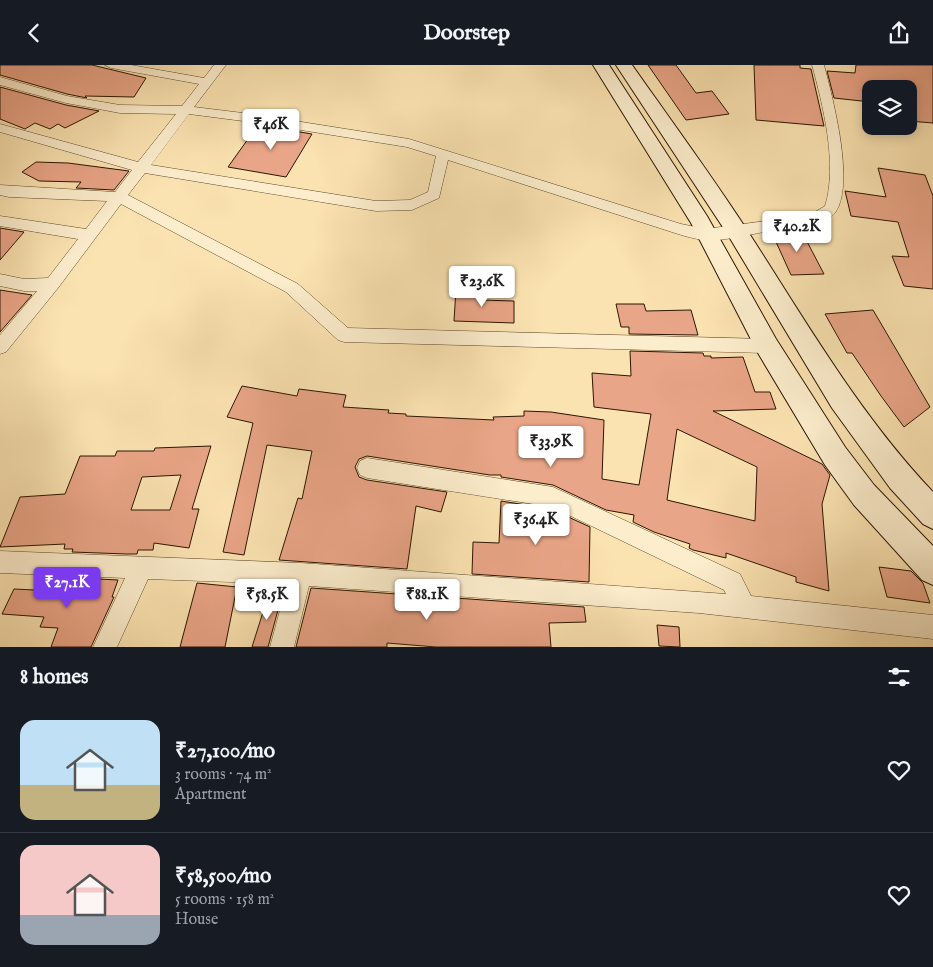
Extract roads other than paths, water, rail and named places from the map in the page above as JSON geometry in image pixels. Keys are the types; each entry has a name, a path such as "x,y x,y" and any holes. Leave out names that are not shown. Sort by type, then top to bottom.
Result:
{"main road":[{"path":"601,65 664,164 706,235 767,346 835,456 864,495 933,569"},
{"path":"624,65 736,230 841,400 879,453 933,514"}],"street":[{"path":"111,65 207,81"},
{"path":"0,347 52,284 220,65"},
{"path":"0,81 48,95 120,109 185,110 346,131 409,143 680,229 706,235 810,220 823,216 832,207 836,180 836,149 828,98 818,65"},
{"path":"0,128 46,143 142,168 376,207 412,205 434,195 443,154"},
{"path":"0,190 119,197 292,289 344,335 767,346"},
{"path":"0,221 90,235"},
{"path":"0,280 24,285 52,284"},
{"path":"367,468 552,497 732,582 744,607"},
{"path":"0,562 301,574 700,602 933,627"},
{"path":"105,647 141,569"},
{"path":"282,647 301,574"}]}
